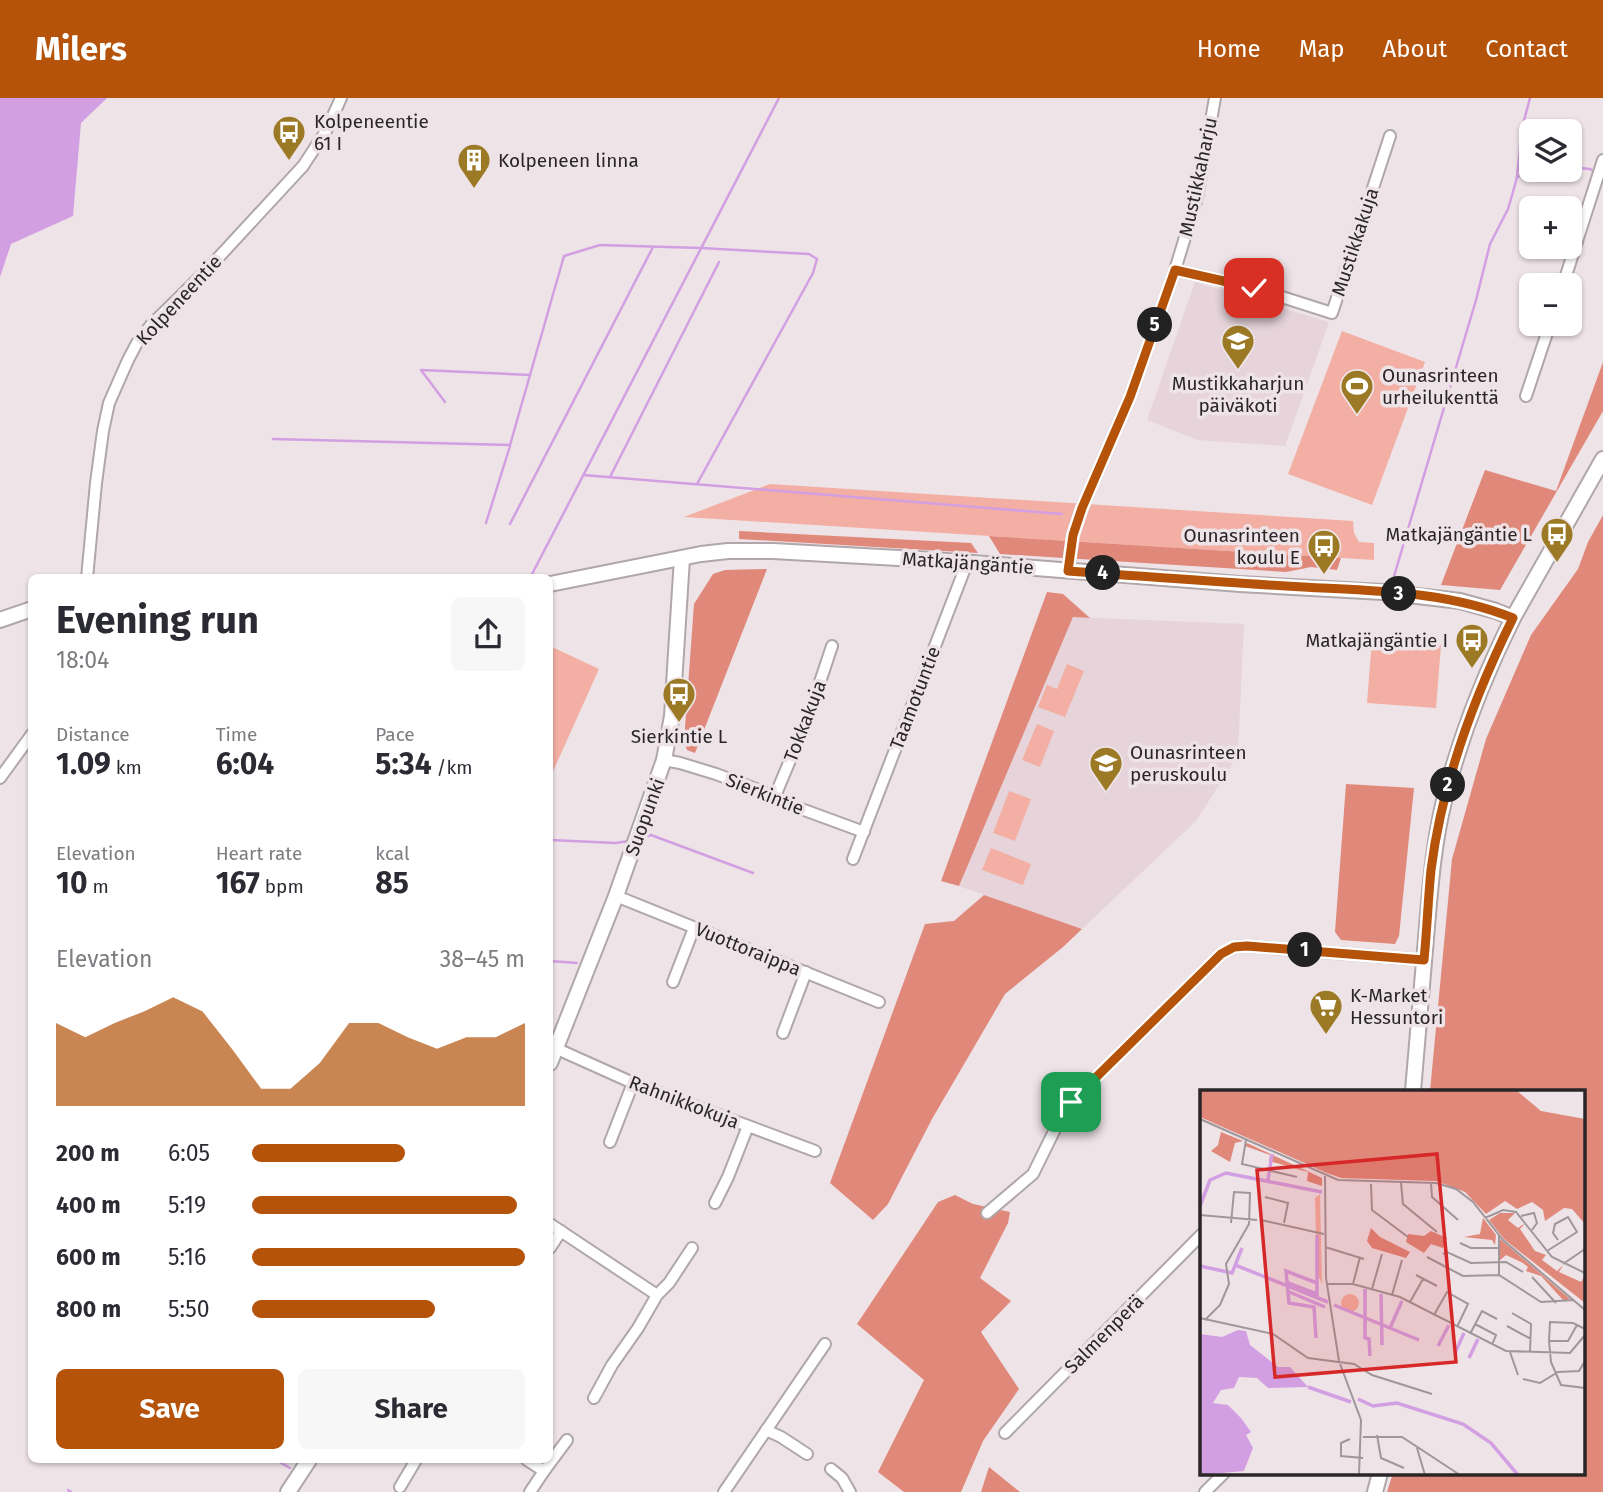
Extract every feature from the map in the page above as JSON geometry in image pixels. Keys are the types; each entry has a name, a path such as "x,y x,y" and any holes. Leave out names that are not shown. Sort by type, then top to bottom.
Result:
{"street":[{"name":"Kolpeneentie","path":"87,574 103,431 109,404 137,343 151,325 206,271 303,166 326,131 341,98"},
{"name":"Mustikkaharju","path":"1068,571 1073,535 1082,508 1130,397 1175,270 1197,198 1215,98"},
{"name":"Mustikkakuja","path":"1175,270 1254,288 1332,313 1390,136"},
{"path":"1567,273 1600,169"},
{"path":"1526,396 1546,336"},
{"path":"1413,1090 1432,870 1444,803 1454,766 1486,675 1513,618 1603,458"},
{"name":"Matkajängäntie","path":"553,583 728,551 773,551 1383,592 1460,601 1513,618"},
{"name":"Suopunki","path":"553,1054 616,896 664,760 672,716 682,558"},
{"name":"Taamotuntie","path":"853,859 967,563"},
{"path":"0,620 28,610"},
{"name":"Tokkakuja","path":"775,796 809,715 832,646"},
{"path":"0,778 28,740"},
{"name":"Sierkintie","path":"664,760 716,774 864,832"},
{"name":"Vuottoraippa","path":"616,896 879,1002"},
{"path":"673,982 694,928"},
{"path":"987,1213 1033,1174 1071,1102 1221,954 1234,947 1247,946 1424,960"},
{"path":"783,1032 806,972"},
{"name":"Rahnikkokuja","path":"555,1048 633,1083 815,1151"},
{"path":"610,1142 633,1083"},
{"path":"715,1203 748,1126"},
{"path":"553,1226 657,1295"},
{"path":"553,1243 561,1231"},
{"name":"Salmenperä","path":"1005,1433 1200,1236"},
{"path":"594,1398 657,1295 669,1283 692,1248"},
{"path":"724,1492 825,1344"},
{"path":"766,1430 807,1454"},
{"path":"553,1459 567,1440"},
{"path":"288,1492 307,1463"},
{"path":"400,1487 414,1463"},
{"path":"532,1463 544,1471"},
{"path":"530,1492 550,1463"},
{"path":"831,1469 842,1478 850,1492"},
{"path":"1205,1492 1223,1474"},
{"path":"1375,1492 1380,1474"}],"shaded area":[{"path":"0,98 107,98 81,123 73,216 11,244 0,277"},
{"name":"Mustikkaharjun päiväkoti","path":"1195,282 1329,322 1285,446 1197,440 1147,420"},
{"name":"Ounasrinteen urheilukenttä","path":"1342,331 1425,362 1372,505 1288,474"},
{"path":"1603,362 1603,411 1500,590 1441,585 1485,470 1556,491"},
{"path":"770,484 1353,521 1354,533 1359,542 1374,543 1374,560 684,517"},
{"path":"1603,515 1603,1492 1387,1492 1393,1474 1586,1474 1586,1090 1430,1090 1452,859 1486,739 1531,635 1578,569 1588,542"},
{"path":"739,531 971,543 978,553 739,539"},
{"path":"989,536 1341,558 1337,570 1311,567 1286,572 1000,554"},
{"path":"767,569 695,753 687,750 684,741 694,604 713,574 725,570"},
{"path":"1047,592 1063,594 1090,618 1073,617 959,886 941,881"},
{"name":"Ounasrinteen peruskoulu","path":"1073,617 1244,624 1238,750 1232,765 1196,821 1082,929 959,886"},
{"path":"1372,640 1441,645 1436,708 1367,703"},
{"path":"553,647 599,669 553,771"},
{"path":"1067,664 1084,671 1065,717 1038,707 1047,685 1057,689"},
{"path":"1037,724 1054,731 1040,767 1022,760"},
{"path":"1346,784 1414,788 1399,936 1395,944 1341,940 1335,932"},
{"path":"1009,791 1031,799 1015,841 993,833"},
{"path":"991,848 1031,864 1023,885 982,870"},
{"path":"984,895 1082,929 1005,994 932,1119 888,1204 873,1220 830,1183 925,924 954,921"},
{"path":"955,1195 973,1204 1010,1212 1008,1223 980,1278 1011,1301 981,1332 1019,1389 983,1441 961,1492 904,1492 878,1472 924,1380 857,1324 938,1202"},
{"path":"989,1467 1020,1492 981,1492"}],"waterway":[{"path":"532,574 779,98"},
{"path":"1392,583 1476,300 1490,244 1508,209 1513,192 1522,128 1530,98"},
{"path":"1582,168 1597,173"},
{"path":"273,439 510,445 564,256 600,245 809,254 817,259 813,273 697,484"},
{"path":"510,524 653,247"},
{"path":"610,477 719,262"},
{"path":"445,402 421,370 530,375"},
{"path":"486,523 510,446"},
{"path":"583,475 1062,514"},
{"path":"642,838 651,835 753,873"},
{"path":"553,840 616,843 628,841"},
{"path":"553,961 577,963"},
{"path":"281,1463 290,1468"}],"place":[{"name":"Kolpeneentie 61 I","path":"289,162"},
{"name":"Kolpeneen linna","path":"474,190"},
{"name":"Mustikkaharjun päiväkoti","path":"1238,371"},
{"name":"Ounasrinteen urheilukenttä","path":"1357,416"},
{"name":"Matkajängäntie L","path":"1557,564"},
{"name":"Ounasrinteen koulu E","path":"1324,576"},
{"name":"Matkajängäntie I","path":"1472,670"},
{"name":"Sierkintie L","path":"679,724"},
{"name":"Ounasrinteen peruskoulu","path":"1106,793"},
{"name":"K-Market Hessuntori","path":"1326,1036"}],"route":[{"path":"1071,1102 1221,954 1234,947 1424,960 1432,870 1451,775 1486,675 1513,618 1460,601 1383,592 1068,571 1073,535 1082,508 1130,397 1175,270 1254,288"}]}
